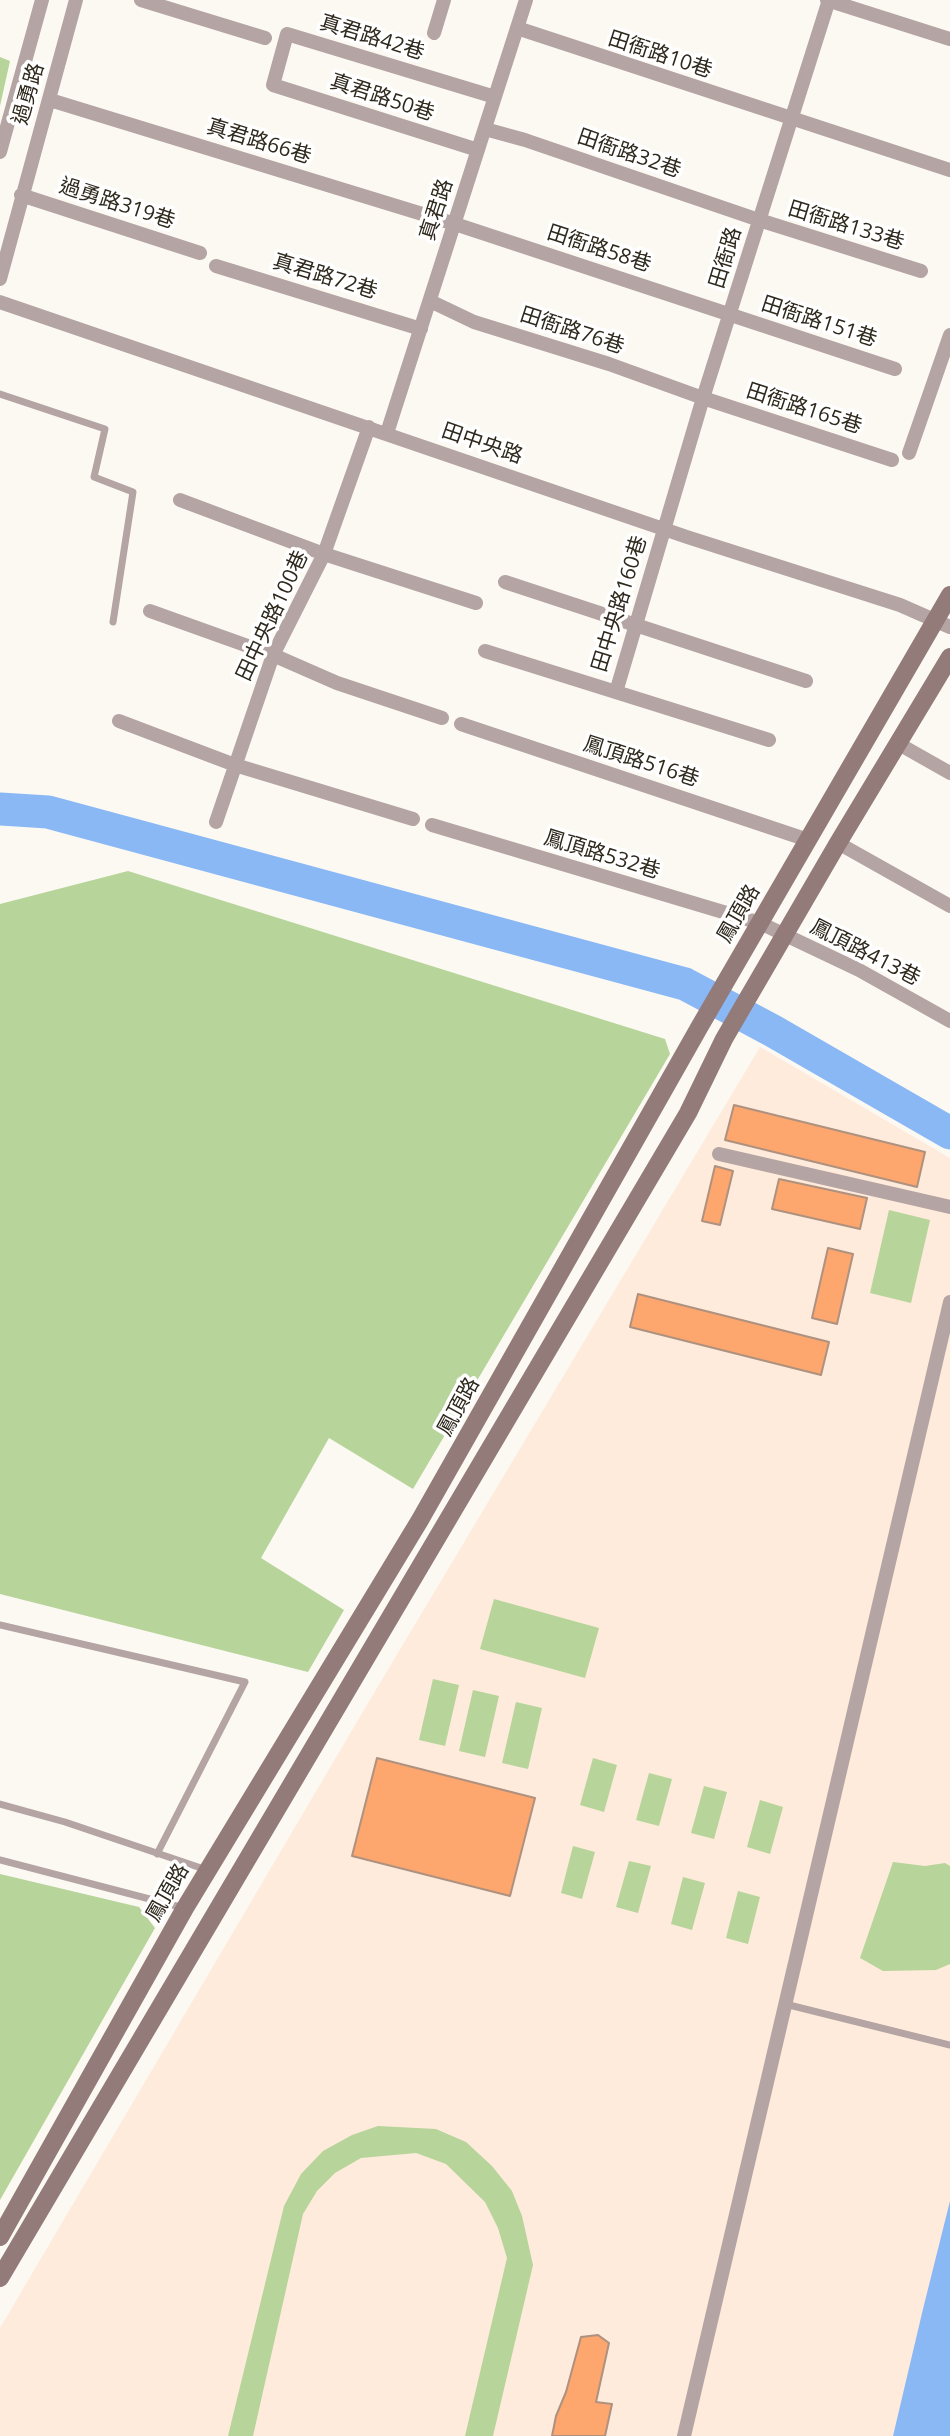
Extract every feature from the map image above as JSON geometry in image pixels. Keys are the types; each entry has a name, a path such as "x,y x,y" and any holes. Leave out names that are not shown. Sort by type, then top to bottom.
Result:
{"main road":[{"name":"鳳頂路","path":"0,2237 185,1908 420,1520 808,840 942,623 950,595"},
{"path":"0,2278 688,1113 724,1039 838,843 949,662"}],"street":[{"name":"過勇路","path":"0,152 42,0"},
{"name":"過勇路","path":"0,279 76,0"},
{"path":"141,0 265,38"},
{"path":"434,33 444,0"},
{"name":"真君路","path":"387,433 526,0"},
{"path":"828,0 950,39"},
{"name":"田衙路","path":"665,529 703,398 828,0"},
{"name":"田衙路10巷","path":"517,29 950,170"},
{"name":"真君路42巷","path":"273,85 287,34 495,97"},
{"name":"真君路50巷","path":"273,85 478,150"},
{"name":"真君路66巷","path":"50,100 454,224"},
{"name":"田衙路32巷","path":"485,129 759,220"},
{"name":"過勇路319巷","path":"21,195 200,253"},
{"name":"田衙路133巷","path":"759,220 921,271"},
{"name":"田衙路58巷","path":"454,224 730,314"},
{"name":"真君路72巷","path":"216,266 421,329"},
{"name":"田衙路76巷","path":"430,301 474,322 609,364 703,398"},
{"name":"田中央路","path":"0,302 665,529 900,605 942,623"},
{"name":"田衙路151巷","path":"730,314 895,369"},
{"path":"909,453 950,335"},
{"name":"田衙路165巷","path":"703,398 892,460"},
{"name":"田中央路100巷","path":"215,822 273,655 324,554 369,427"},
{"path":"180,500 324,554 476,603"},
{"name":"田中央路160巷","path":"615,692 665,529"},
{"path":"505,582 806,681"},
{"path":"150,611 273,655 337,683 442,718"},
{"path":"485,651 769,740"},
{"path":"119,721 235,765 413,819"},
{"name":"鳳頂路516巷","path":"461,724 808,840"},
{"path":"897,743 950,773"},
{"name":"鳳頂路532巷","path":"432,825 760,923"},
{"path":"838,843 950,906"},
{"name":"鳳頂路413巷","path":"760,923 859,970 950,1021"},
{"path":"719,1154 950,1207"},
{"path":"684,2436 950,1303"}],"lane":[{"path":"0,394 105,429 94,477 133,492 113,622"},
{"path":"0,1625 245,1682 157,1854"},
{"path":"0,1804 65,1822 208,1871"},
{"path":"0,1860 185,1908"},
{"path":"785,2004 950,2045"}],"shaded area":[{"path":"760,1047 950,1158 950,2436 0,2436 0,2328 371,1698"}],"green space":[{"path":"0,57 10,61 0,106"},
{"path":"128,871 665,1039 670,1054 413,1489 329,1438 261,1558 344,1610 308,1672 0,1594 0,904"},
{"path":"889,1210 930,1220 911,1303 870,1293"},
{"path":"494,1599 599,1628 585,1678 480,1649"},
{"path":"433,1679 459,1685 445,1746 419,1740"},
{"path":"473,1690 499,1696 485,1757 459,1751"},
{"path":"516,1702 542,1708 528,1769 502,1763"},
{"path":"593,1758 617,1765 604,1812 580,1805"},
{"path":"649,1773 672,1779 659,1826 636,1820"},
{"path":"704,1786 727,1792 714,1839 691,1833"},
{"path":"760,1800 783,1807 770,1854 747,1847"},
{"path":"573,1846 595,1852 582,1899 561,1893"},
{"path":"629,1861 651,1866 638,1913 616,1907"},
{"path":"893,1862 925,1866 945,1863 950,1866 950,1964 936,1970 883,1971 860,1958"},
{"path":"0,1874 139,1907 155,1928 0,2200"},
{"path":"683,1877 705,1883 692,1930 671,1924"},
{"path":"738,1891 760,1897 748,1944 726,1938"},
{"path":"378,2126 436,2129 466,2142 492,2166 512,2191 522,2216 533,2265 493,2436 465,2436 507,2258 498,2228 485,2202 446,2164 416,2153 361,2158 335,2173 317,2191 303,2214 253,2436 228,2436 284,2206 301,2174 323,2151 352,2135"}],"water":[{"path":"950,2201 950,2436 893,2436 923,2309"}],"building":[{"path":"734,1105 925,1152 917,1187 725,1140"},
{"path":"715,1166 733,1171 720,1225 702,1221"},
{"path":"779,1179 867,1198 860,1229 772,1209"},
{"path":"828,1248 853,1254 837,1324 812,1318"},
{"path":"638,1294 829,1342 821,1375 630,1327"},
{"path":"377,1758 535,1798 510,1896 352,1856"},
{"path":"598,2335 609,2343 596,2402 612,2404 605,2436 552,2436 581,2337"}],"waterway":[{"path":"0,809 48,812 685,984 773,1031 950,1133"}]}
